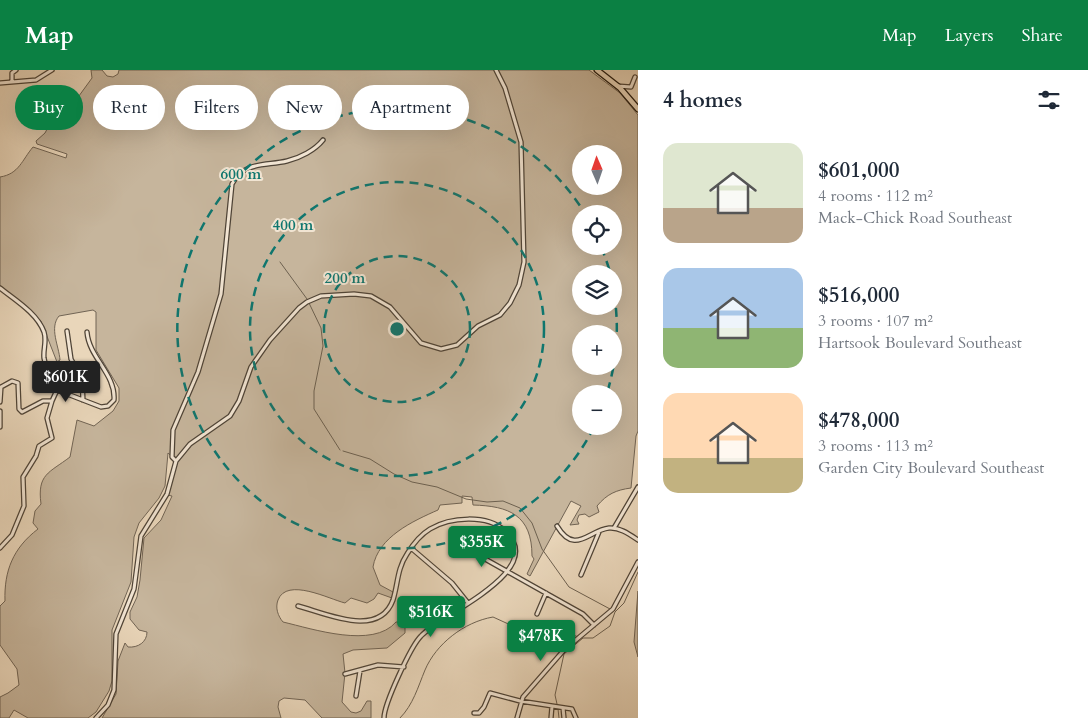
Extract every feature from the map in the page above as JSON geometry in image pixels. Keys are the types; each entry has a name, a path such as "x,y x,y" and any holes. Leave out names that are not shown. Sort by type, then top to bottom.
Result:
{"main road":[{"path":"597,70 617,86 638,109"}],"street":[{"path":"12,81 12,74 16,70"},
{"path":"0,83 36,80 52,70"},
{"path":"96,718 108,705 114,690 116,634 134,589 141,536 167,494 176,461 182,451 230,416 239,401 247,373 258,356 299,308 312,299 328,295 354,294 376,298 394,312 421,343 441,349 457,345 475,329 500,315 507,308 519,285 524,262 522,142 505,88 496,70"},
{"path":"617,86 619,84 631,87 635,77"},
{"path":"176,461 172,457 173,430 198,372 221,294 232,184 240,173 247,168 291,160 314,148 324,140"},
{"path":"0,288 24,306 44,331 46,344 44,358 50,378 58,390 105,407 114,400 115,390 88,343 87,332"},
{"path":"67,331 71,359 82,379 83,400"},
{"path":"0,402 0,387 12,381 18,383 19,409 22,412 43,400 52,400"},
{"path":"0,548 7,540 25,503 23,477 36,456 39,446 52,438 47,421 52,400 58,390"},
{"path":"0,411 0,427"},
{"path":"172,446 174,450 182,451"},
{"path":"614,528 638,487"},
{"path":"298,606 358,621 367,622 380,617 391,604 400,567 411,548 426,532 444,523 470,520 488,521 503,528 515,542 516,556 507,571 493,585 420,636 385,707 384,718"},
{"path":"557,526 566,536 576,540 586,539 600,531 614,528 638,540"},
{"path":"581,575 600,531"},
{"path":"411,548 452,583 468,603"},
{"path":"460,554 475,554 583,614 594,625"},
{"path":"517,718 521,700 564,650 613,609 638,562"},
{"path":"537,614 546,593"},
{"path":"345,674 378,665 404,667"},
{"path":"356,696 360,671"},
{"path":"474,713 479,713 482,710 490,693 574,710 576,718"},
{"path":"550,718 551,705"},
{"path":"563,708 564,718"}],"shaded area":[{"path":"91,70 102,70 107,76 113,77 118,74 119,70 589,70 620,93 638,115 638,431 631,488 616,491 604,498 597,506 599,512 589,517 585,514 579,515 577,520 579,524 570,525 581,506 571,501 530,576 527,574 534,559 528,531 523,522 507,511 473,505 472,497 462,496 462,503 440,505 438,510 398,531 382,547 376,556 373,567 380,585 393,592 392,598 378,593 374,599 367,603 351,598 345,603 309,591 290,590 283,593 278,600 277,609 278,615 283,622 342,635 358,636 386,630 396,622 402,622 405,625 405,633 387,648 353,650 343,654 345,673 342,702 351,712 356,713 361,711 367,701 371,701 371,718 322,718 305,700 284,698 279,701 278,707 281,718 102,718 116,694 118,661 125,643 128,647 135,646 141,644 147,636 147,632 139,630 130,619 130,612 137,597 144,538 161,520 172,496 167,495 177,461 168,453 165,486 159,498 139,523 134,537 131,582 112,630 112,681 109,691 96,712 88,718 28,718 14,710 9,718 0,718 0,697 19,685 17,669 0,645 0,606 5,601 8,570 16,552 29,536 38,529 33,523 35,511 41,504 40,494 43,480 46,475 70,457 77,420 94,426 113,411 119,401 119,388 96,350 96,312 93,310 59,316 55,326 55,337 60,360 57,362 41,321 25,305 0,286 0,177 16,170 33,147 66,158 67,154 37,144 36,141 47,130 83,130 83,90 92,78"},
{"path":"638,591 638,657 634,642"}],"waterway":[{"path":"280,262 307,299"},
{"path":"309,303 321,328 323,346 314,391 314,409 340,450"},
{"path":"343,451 370,459 394,474 412,482 437,487 466,499 487,502 503,501 520,508 532,523 542,549 569,587 610,609"},
{"path":"557,704 555,695 564,654 583,638 593,638 610,626 615,612 624,603 638,572"},
{"path":"400,718 412,702 425,670 436,651 452,636 472,624 493,617 539,638 552,632 576,636"},
{"path":"558,709 559,718"}]}
